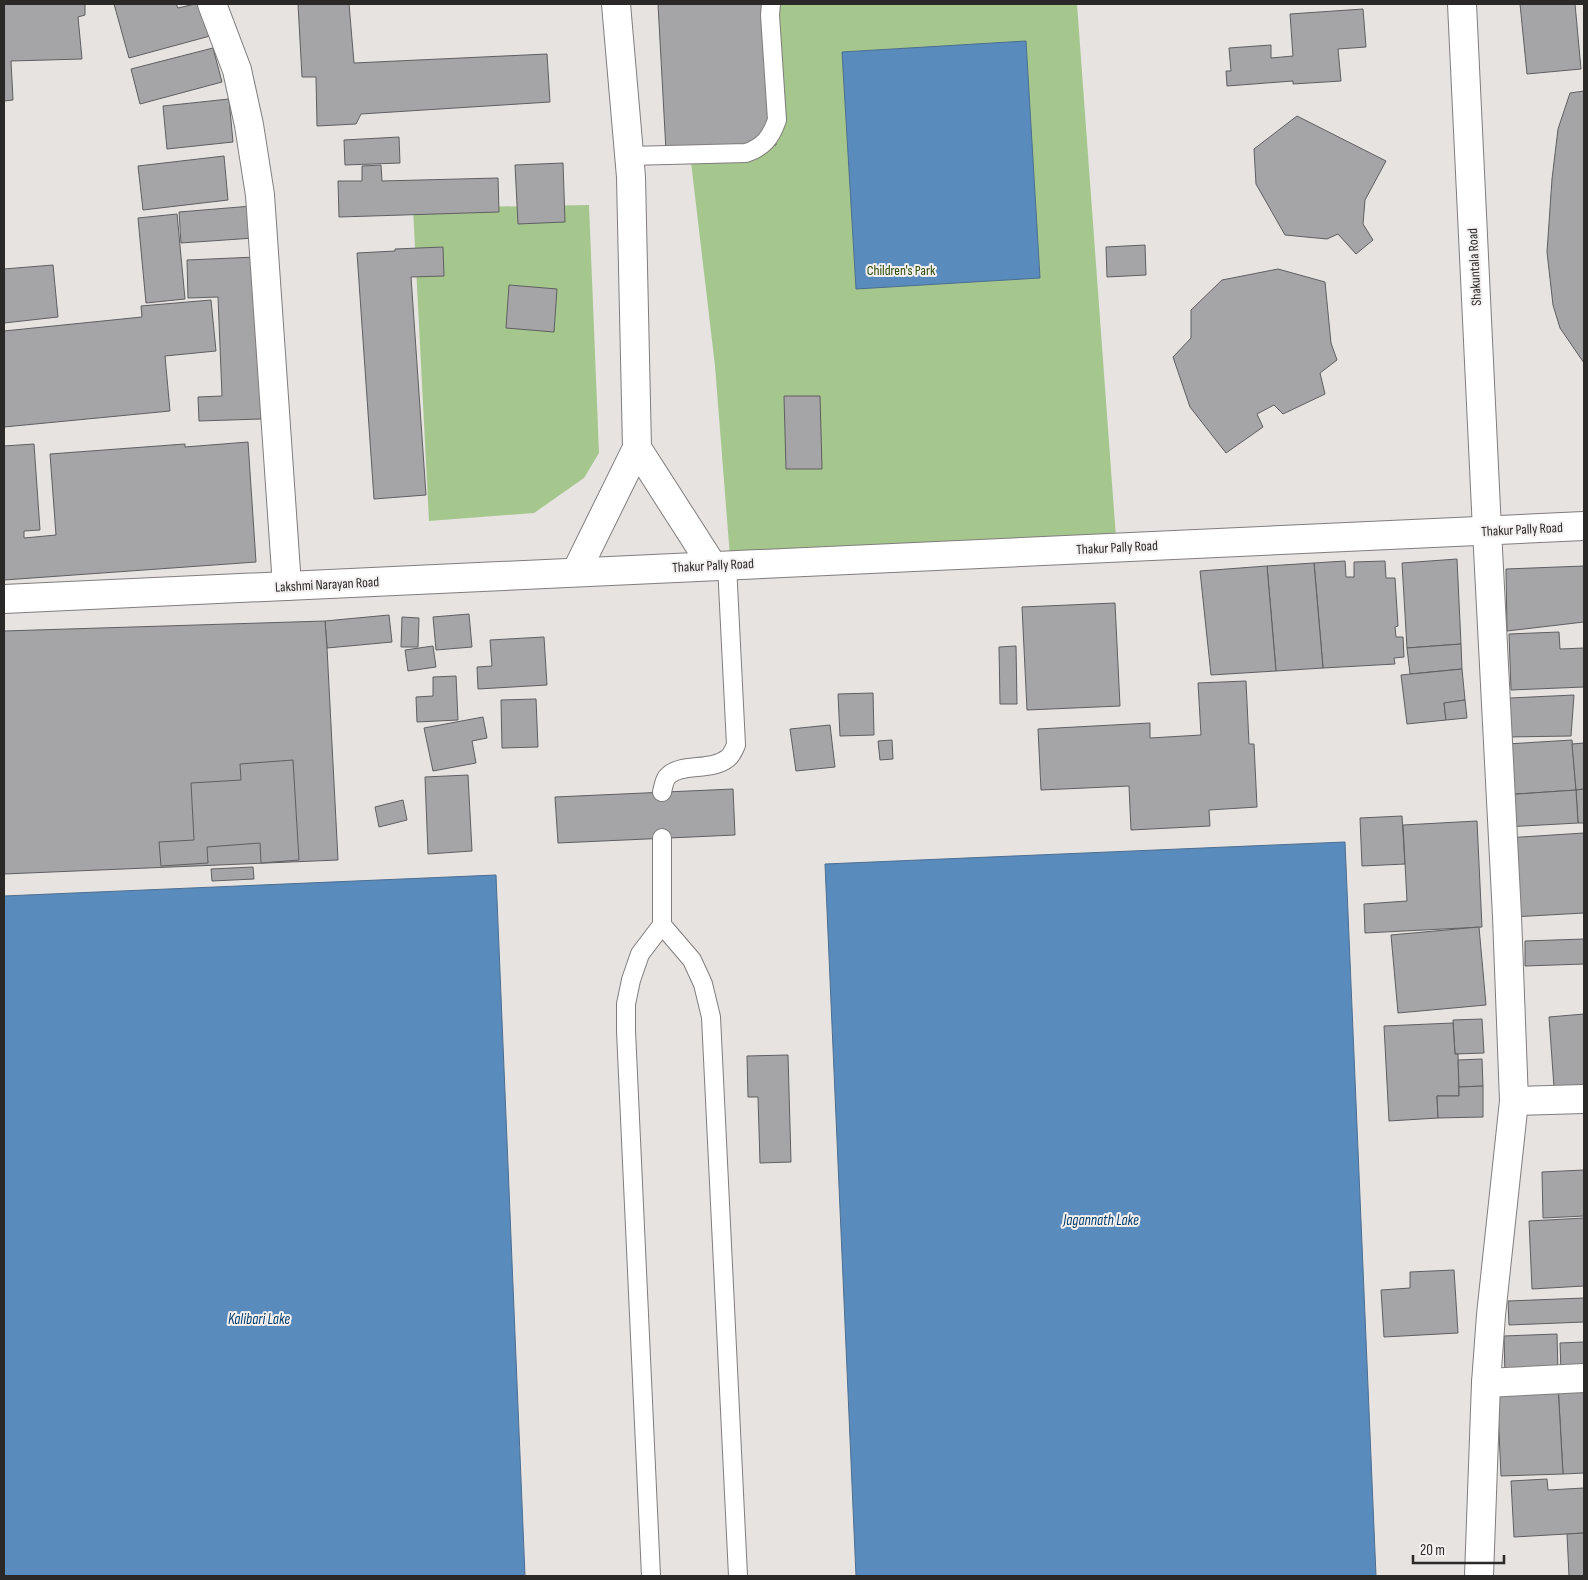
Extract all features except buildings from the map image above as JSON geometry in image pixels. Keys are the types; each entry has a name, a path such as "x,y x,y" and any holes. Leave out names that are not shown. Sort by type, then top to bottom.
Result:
{"street":[{"path":"212,4 237,70 249,125 260,195 287,586"},
{"path":"576,572 636,448 631,178 616,4"},
{"name":"Shakuntala Road","path":"1462,4 1486,530 1507,916 1514,1101 1491,1315 1486,1382 1479,1576"},
{"path":"636,448 720,565"},
{"name":"Thakur Pally Road","path":"650,568 1584,526"},
{"name":"Lakshmi Narayan Road","path":"4,599 650,568"},
{"path":"1514,1101 1584,1099"},
{"path":"1486,1382 1584,1378"}],"lane":[{"path":"629,156 746,153 756,150 765,143 772,134 777,120 770,16 771,4"},
{"path":"662,792 665,782 672,774 679,770 717,765 730,757 736,745 720,565"},
{"path":"651,1576 626,1004 631,980 640,954 662,925 662,838"},
{"path":"662,925 692,960 702,984 711,1017 738,1576"}],"green space":[{"name":"Children's Park","path":"755,4 1077,4 1116,538 730,557 715,366 689,145 758,136"},
{"path":"589,205 599,453 584,478 534,513 429,521 413,208"}],"water":[{"path":"1026,41 1040,278 856,289 842,52"},
{"name":"Jagannath Lake","path":"1345,842 1376,1576 856,1576 825,864"},
{"name":"Kalibari Lake","path":"496,875 525,1576 4,1576 4,896"}]}
